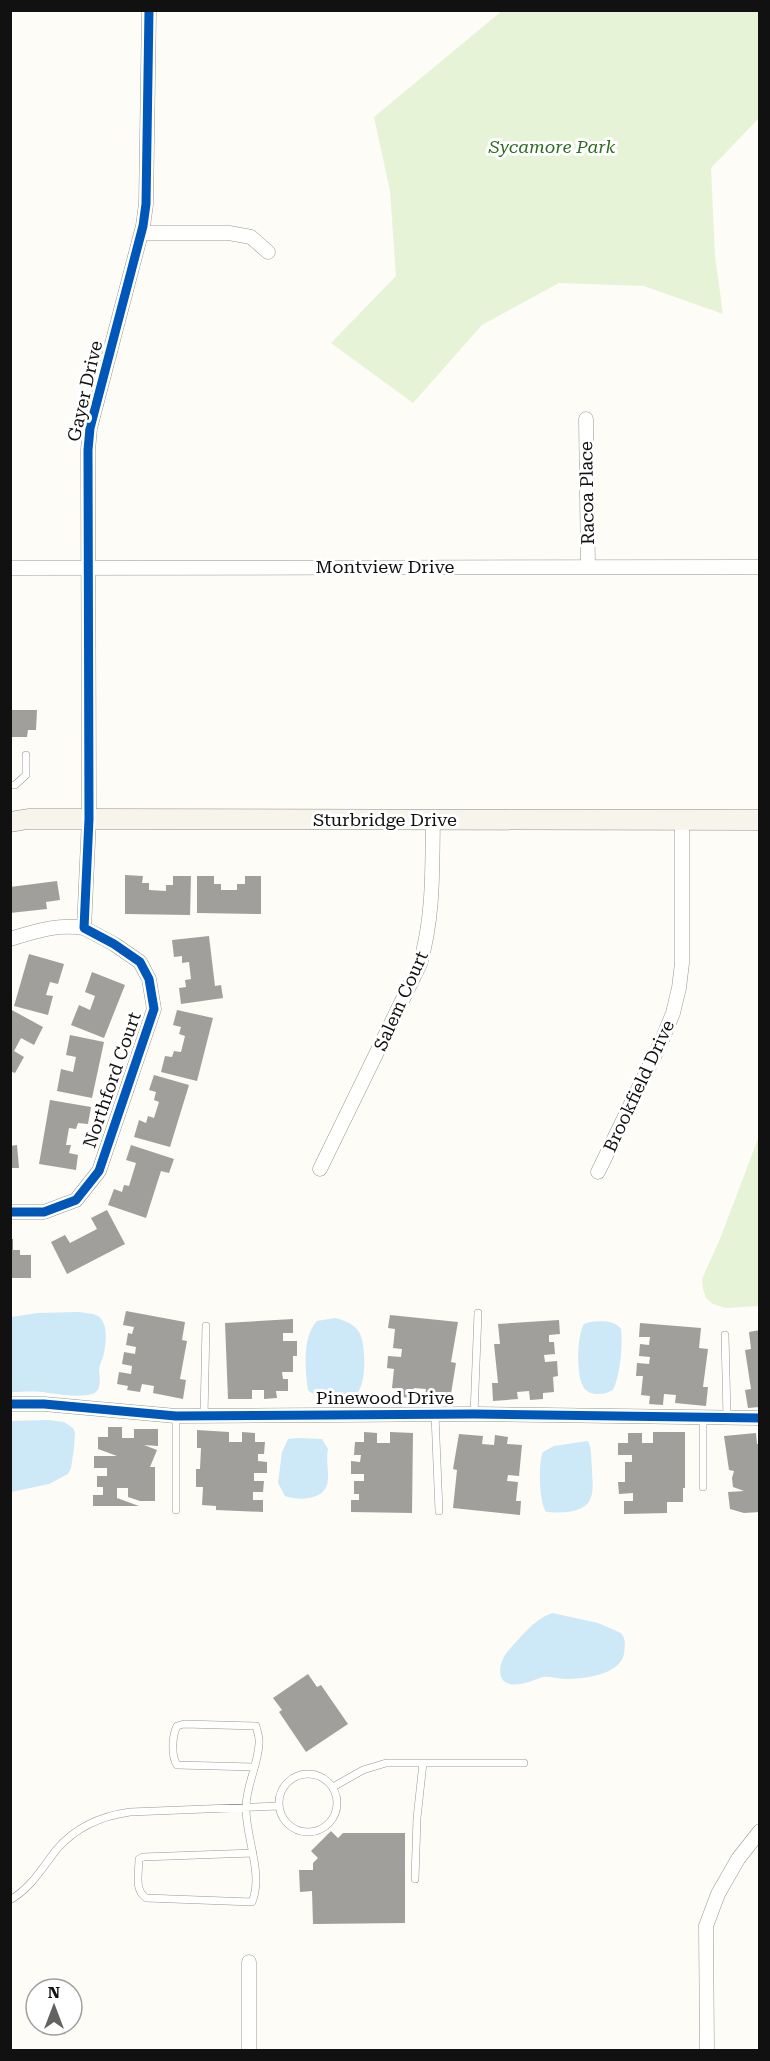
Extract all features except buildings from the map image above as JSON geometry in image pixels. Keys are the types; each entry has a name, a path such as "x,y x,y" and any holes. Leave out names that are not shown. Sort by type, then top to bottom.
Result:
{"street":[{"name":"Gayer Drive","path":"88,819 88,450 90,428 141,233 146,204 149,10"},
{"path":"141,233 229,232 251,237 268,252"},
{"name":"Racoa Place","path":"586,419 588,567"},
{"name":"Montview Drive","path":"10,568 759,567"},
{"name":"Sturbridge Drive","path":"10,822 28,819 759,820"},
{"path":"10,939 51,927 66,925 84,928 88,819"},
{"name":"Salem Court","path":"320,1169 370,1071 420,964 432,910 433,820"},
{"name":"Brookfield Drive","path":"598,1172 663,1040 679,988 682,963 682,820"},
{"name":"Northford Court","path":"10,1212 44,1212 76,1200 99,1171 153,1009 149,979 140,962 114,944 84,928"},
{"name":"Pinewood Drive","path":"10,1404 44,1404 176,1416 474,1414 759,1418"},
{"path":"707,2050 706,1926 717,1893 759,1831"},
{"path":"249,1962 249,2050"}],"lane":[{"path":"10,785 15,785 26,775 26,754"},
{"path":"474,1414 478,1313"},
{"path":"204,1416 206,1326"},
{"path":"725,1335 727,1418"},
{"path":"435,1415 439,1511"},
{"path":"176,1416 176,1510"},
{"path":"703,1417 703,1487"},
{"path":"253,1853 143,1857 139,1859 138,1888 141,1895 146,1898 252,1902 255,1896 256,1881 253,1853 246,1807 260,1742 256,1726 184,1724 177,1726 174,1732 174,1760 177,1765 254,1767"},
{"path":"333,1787 363,1770 386,1763 524,1763"},
{"path":"415,1879 417,1818 423,1763"},
{"path":"308,1773 318,1775 333,1787 337,1796 335,1815 330,1823 313,1832 303,1832 286,1823 281,1815 279,1796 283,1787 290,1780 308,1773"},
{"path":"10,1900 34,1881 68,1838 98,1819 130,1812 279,1806"}],"green space":[{"name":"Sycamore Park","path":"503,10 759,11 759,118 711,168 715,256 723,314 644,286 559,283 482,325 413,403 331,343 396,276 390,191 374,117"},
{"path":"759,1136 759,1306 725,1308 713,1304 706,1298 702,1279 720,1239"}],"water":[{"path":"78,1312 96,1315 105,1327 105,1343 99,1369 100,1384 95,1393 80,1396 11,1392 11,1317 38,1313"},
{"path":"335,1318 354,1327 359,1332 363,1345 364,1374 360,1390 346,1398 320,1396 308,1390 307,1344 312,1328 317,1321"},
{"path":"603,1321 621,1329 622,1344 615,1384 613,1390 601,1394 585,1390 579,1372 580,1336 584,1324"},
{"path":"11,1421 64,1422 73,1428 75,1433 71,1468 68,1474 49,1484 11,1492"},
{"path":"288,1439 322,1439 328,1449 328,1478 325,1490 306,1499 285,1496 278,1483 282,1452"},
{"path":"588,1441 593,1483 588,1503 572,1511 546,1512 540,1483 543,1452 554,1446"},
{"path":"552,1613 598,1623 621,1633 625,1645 621,1661 616,1667 591,1677 565,1679 543,1677 516,1685 507,1683 500,1673 505,1654 533,1624"}],"cycle path":[{"path":"10,1212 44,1212 76,1200 99,1171 154,1009 149,979 140,962 114,944 84,928 89,819 88,450 90,428 143,226 146,204 149,10"},
{"path":"10,1404 44,1404 176,1416 474,1414 760,1418"}]}
